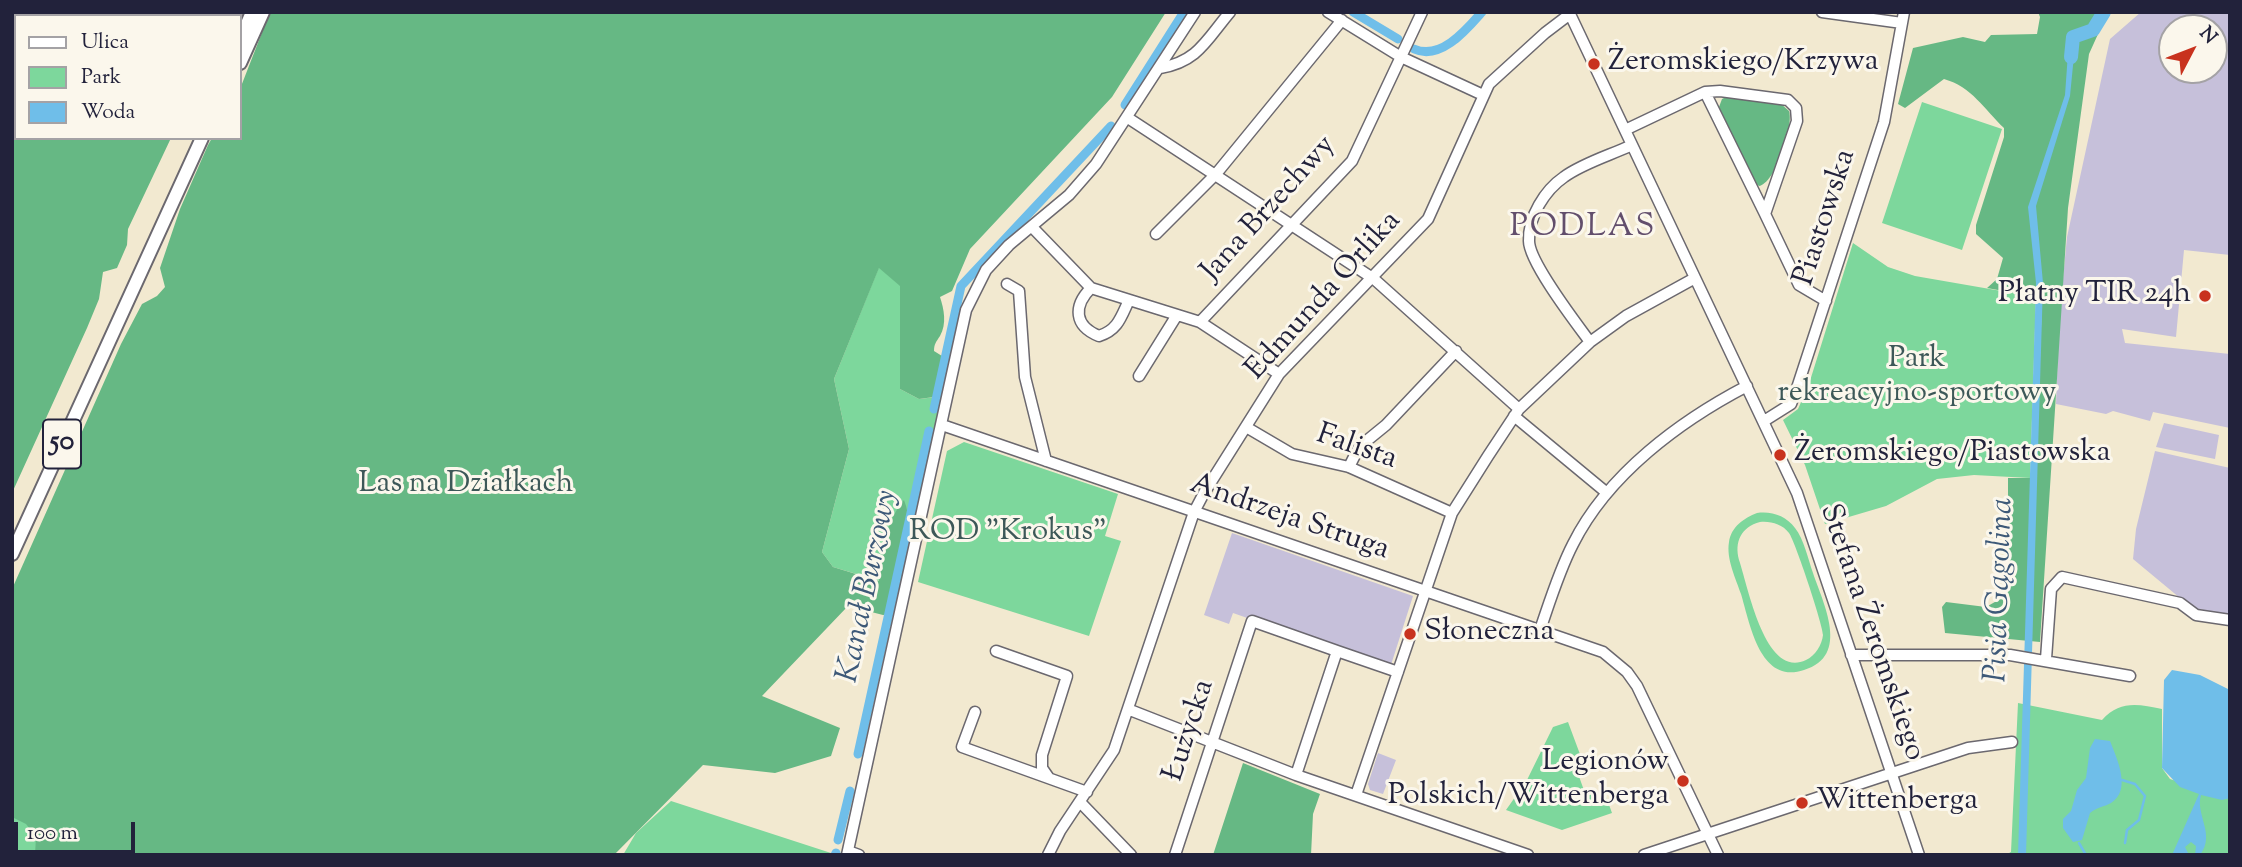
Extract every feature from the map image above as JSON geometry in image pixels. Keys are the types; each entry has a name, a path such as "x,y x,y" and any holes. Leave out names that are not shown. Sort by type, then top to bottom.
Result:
{"main road":[{"path":"242,35 252,12"},
{"path":"242,59 263,12"},
{"name":"50","path":"193,154 196,140"},
{"name":"50","path":"12,554 201,140"}],"street":[{"path":"859,855 847,853 942,425 960,329 977,285 1009,245 1032,228 1089,173 1128,118 1195,12"},
{"path":"1160,68 1186,62 1196,54 1230,12"},
{"path":"1328,12 1401,57 1483,95"},
{"name":"Jana Brzechwy","path":"1200,322 1352,161 1422,12"},
{"path":"1822,12 1903,18"},
{"name":"Edmunda Orlika","path":"1048,855 1060,831 1114,750 1130,710 1194,512 1246,427 1279,374 1374,279 1428,219 1489,84 1569,13"},
{"name":"Stefana Żeromskiego","path":"1569,13 1797,493 1919,855"},
{"name":"Piastowska","path":"1764,421 1791,404 1884,122 1903,18"},
{"path":"1156,234 1216,174 1342,20"},
{"path":"1625,130 1705,92 1720,91 1788,100 1796,108 1797,121 1765,214"},
{"path":"1705,92 1800,285 1826,301"},
{"path":"1128,118 1374,279 1456,351 1517,413 1607,493"},
{"path":"1590,342 1560,302 1528,243 1531,222 1548,190 1565,175 1632,145"},
{"name":"Jana Brzechwy","path":"1032,228 1091,288 1200,322 1279,374"},
{"path":"1356,795 1452,513 1517,413 1590,342 1626,316 1695,278"},
{"path":"1007,284 1019,291 1025,377 1046,461"},
{"path":"1091,288 1081,298 1077,308 1079,322 1099,337 1118,324 1129,300"},
{"path":"1139,376 1177,315"},
{"path":"1349,467 1359,447 1386,425 1456,351"},
{"path":"1540,630 1573,543 1607,493 1679,428 1747,386"},
{"name":"Andrzeja Struga","path":"942,425 1603,652 1618,663 1637,686 1709,834"},
{"name":"Falista","path":"1246,427 1292,454 1349,467 1452,513"},
{"path":"2042,658 2051,589 2062,577 2180,603 2196,615 2230,620"},
{"name":"Łużycka","path":"1175,855 1252,621 1337,651"},
{"path":"996,651 1067,676 1042,755 1042,768 1049,778"},
{"path":"1296,775 1337,651 1398,672"},
{"path":"1851,654 2017,655 2130,676"},
{"path":"1130,710 1296,775 1528,855"},
{"path":"975,712 962,747 1087,792"},
{"path":"1644,855 1968,748 2012,742"},
{"path":"1080,802 1131,855"},
{"path":"1709,834 1718,855"}],"shaded area":[{"path":"2141,12 2230,12 2230,255 2184,250 2176,337 2122,329 2125,343 2230,354 2230,428 2153,412 2150,421 2113,411 2106,414 2056,404 2059,320 2067,237 2110,39"},
{"path":"2164,423 2219,435 2215,459 2156,447"},
{"path":"2155,451 2230,468 2230,615 2192,608 2133,559 2136,529"},
{"path":"1232,533 1413,596 1390,668 1233,613 1229,624 1204,615"},
{"path":"1378,753 1396,760 1383,794 1370,790 1368,784"}],"green space":[{"path":"12,12 228,12 14,14 14,140 170,140 128,229 127,245 117,268 103,272 99,299 12,493"},
{"name":"Las na Działkach","path":"270,12 1166,12 1112,97 970,249 952,291 940,297 944,322 934,351 942,356 934,397 919,399 900,389 900,286 879,268 834,379 849,449 822,552 833,567 879,581 885,539 893,517 904,500 908,513 908,542 893,614 883,615 848,606 762,696 840,728 831,756 775,773 703,765 614,855 35,855 36,837 26,824 12,817 12,589 121,344 142,304 157,296 165,287 160,268 180,209 208,145 211,140 242,140 242,84"},
{"path":"2038,12 2108,12 2089,54 2068,208 2040,642 1945,633 1942,607 1946,602 1986,607 2002,598 2008,579 2008,478 2036,478 2042,298 1987,288 1997,279 2003,258 1976,234 1976,225 2004,137 2004,128 1970,93 1944,79 1905,108 1898,104 1913,48 1963,37 1985,42 1991,35 2037,34 2040,17"},
{"path":"1728,96 1780,103 1789,111 1789,129 1782,154 1771,176 1759,186 1754,182 1719,107 1722,99"},
{"path":"1922,102 2002,129 1962,250 1882,223"},
{"name":"Park rekreacyjno-sportowy","path":"1853,243 1888,267 1915,276 2036,297 2030,478 1974,475 1937,479 1886,506 1825,524 1805,465 1783,420 1798,409 1809,384"},
{"path":"879,267 900,285 900,389 919,399 944,396 914,533 906,524 908,511 891,521 880,581 833,567 822,552 849,449 834,379"},
{"name":"ROD \"Krokus\"","path":"964,442 1118,494 1105,536 1121,541 1089,636 918,582 947,451"},
{"path":"1757,513 1783,517 1795,528 1803,543 1827,613 1830,641 1827,653 1818,663 1804,670 1789,672 1777,669 1759,649 1732,569 1728,548 1730,537 1743,520","holes":["1760,522 1780,525 1789,533 1819,616 1823,635 1820,646 1806,660 1792,663 1779,656 1769,644 1753,608 1737,547 1744,531"]},
{"path":"2018,703 2102,720 2123,706 2162,709 2162,768 2170,779 2230,798 2230,855 2005,855 2011,852"},
{"path":"1568,722 1584,765 1576,768 1586,796 1604,791 1612,813 1562,830 1506,810 1527,780 1553,727"},
{"path":"1243,763 1320,794 1313,814 1311,855 1213,855"},
{"path":"12,801 63,855 12,855"},
{"path":"671,801 831,853 623,855 636,833"}],"water":[{"path":"2076,35 2070,96 2036,206 2043,283 2026,855 2018,855 2036,283 2028,207 2065,95 2069,39"},
{"path":"2172,670 2200,675 2230,690 2230,798 2222,800 2201,795 2206,840 2200,855 2195,855 2196,846 2191,842 2185,847 2189,855 2172,855 2199,794 2180,787 2162,768 2164,680"},
{"path":"2095,739 2110,741 2121,774 2121,790 2111,803 2090,813 2082,840 2073,842 2063,828 2063,819 2071,811 2077,790 2086,778 2090,748"}],"waterway":[{"name":"Kanał Burzowy","path":"1125,105 1184,12"},
{"name":"Kanał Burzowy","path":"1353,12 1398,39"},
{"name":"Kanał Burzowy","path":"1414,49 1424,52 1443,47 1461,34 1482,12"},
{"name":"Pisia Gągolina","path":"2071,57 2073,37 2093,30 2104,12"},
{"name":"Kanał Burzowy","path":"934,409 961,286 1111,126"},
{"name":"Kanał Burzowy","path":"858,754 929,431"},
{"path":"2122,780 2135,784 2145,796 2139,820 2127,830 2125,843"},
{"name":"Kanał Burzowy","path":"838,840 850,791"},
{"path":"2079,843 2086,855"}],"place":[{"name":"Żeromskiego/Krzywa","path":"1594,64"},
{"name":"Płatny TIR 24h","path":"2205,296"},
{"name":"Żeromskiego/Piastowska","path":"1780,455"},
{"name":"Słoneczna","path":"1410,634"},
{"name":"Legionów Polskich/Wittenberga","path":"1683,781"},
{"name":"Wittenberga","path":"1802,803"}],"district":[{"name":"PODLAS","path":"1583,230"}]}
